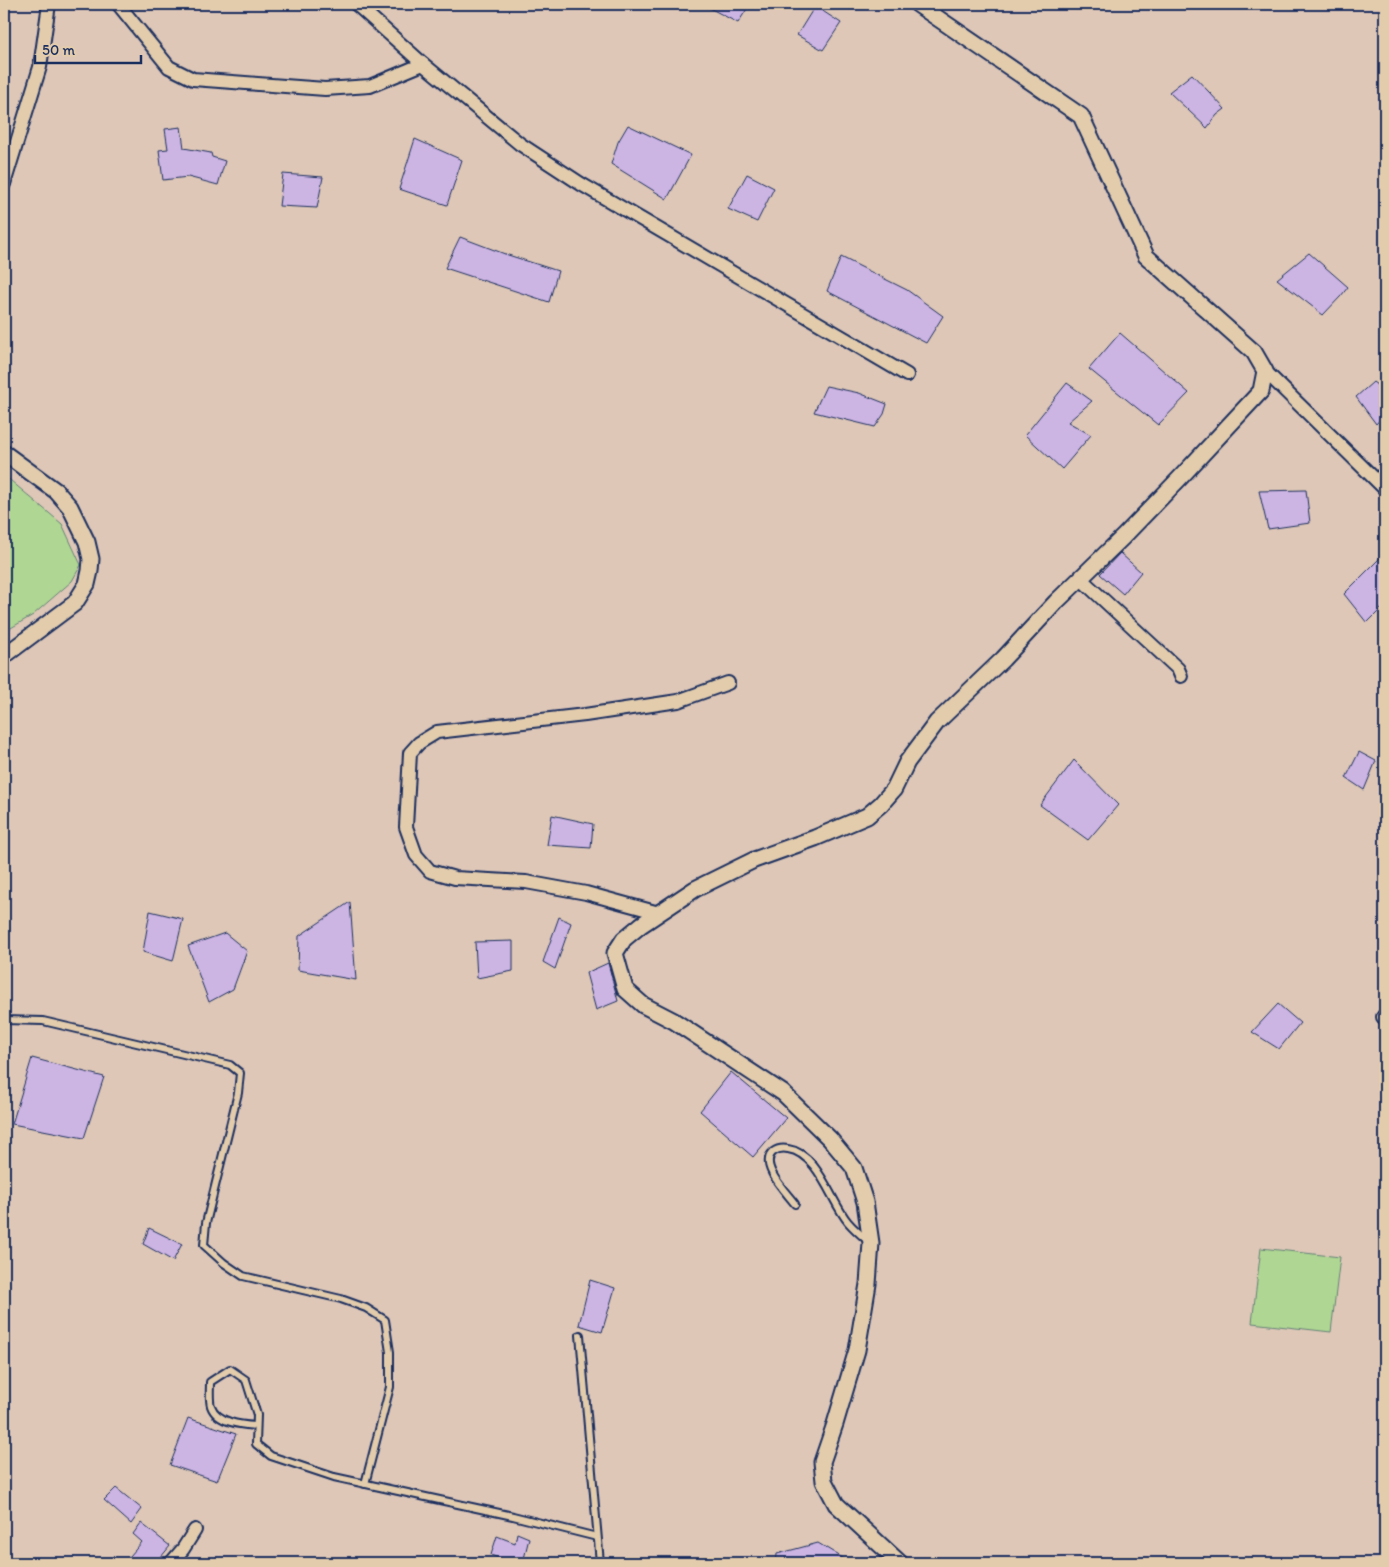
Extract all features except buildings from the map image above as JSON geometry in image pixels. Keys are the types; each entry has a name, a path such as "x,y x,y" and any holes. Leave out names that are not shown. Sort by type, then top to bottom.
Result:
{"street":[{"path":"4,184 40,67 48,4"},
{"path":"118,4 170,67 193,79 325,89 370,86 423,64"},
{"path":"356,4 423,64 520,144 581,184 907,375"},
{"path":"917,4 1081,116 1146,256 1254,352 1265,370 1385,488"},
{"path":"900,1563 836,1504 824,1481 822,1462 857,1350 868,1284 870,1243 866,1202 854,1168 830,1139 784,1093 674,1021 643,1005 625,989 615,953 624,939 658,913 695,889 754,860 815,838 867,816 881,804 894,789 907,762 937,722 1002,659 1179,479 1261,391 1265,370"},
{"path":"4,453 56,491 70,508 87,542 91,559 87,584 75,602 4,656"},
{"path":"1080,578 1178,670 1181,676"},
{"path":"658,913 586,893 526,882 455,878 430,871 416,855 406,827 410,753 419,743 437,732 585,715 678,701 728,683"},
{"path":"171,1563 195,1530"}],"lane":[{"path":"4,1020 43,1022 230,1065 240,1073 238,1093 206,1223 204,1245 224,1263 243,1276 341,1299 366,1308 385,1320 390,1352 390,1387 366,1484"},
{"path":"795,1204 770,1171 768,1164 769,1157 780,1149 787,1148 795,1151 814,1167 848,1222 870,1243"},
{"path":"580,1335 600,1563"},
{"path":"256,1426 236,1424 218,1416 211,1406 210,1382 230,1369 246,1380 257,1415 256,1444 271,1456 334,1477 513,1516 597,1537"}],"green space":[{"path":"4,475 62,524 81,565 72,581 33,615 4,632"},
{"path":"1261,1248 1340,1257 1331,1332 1252,1323"}]}
